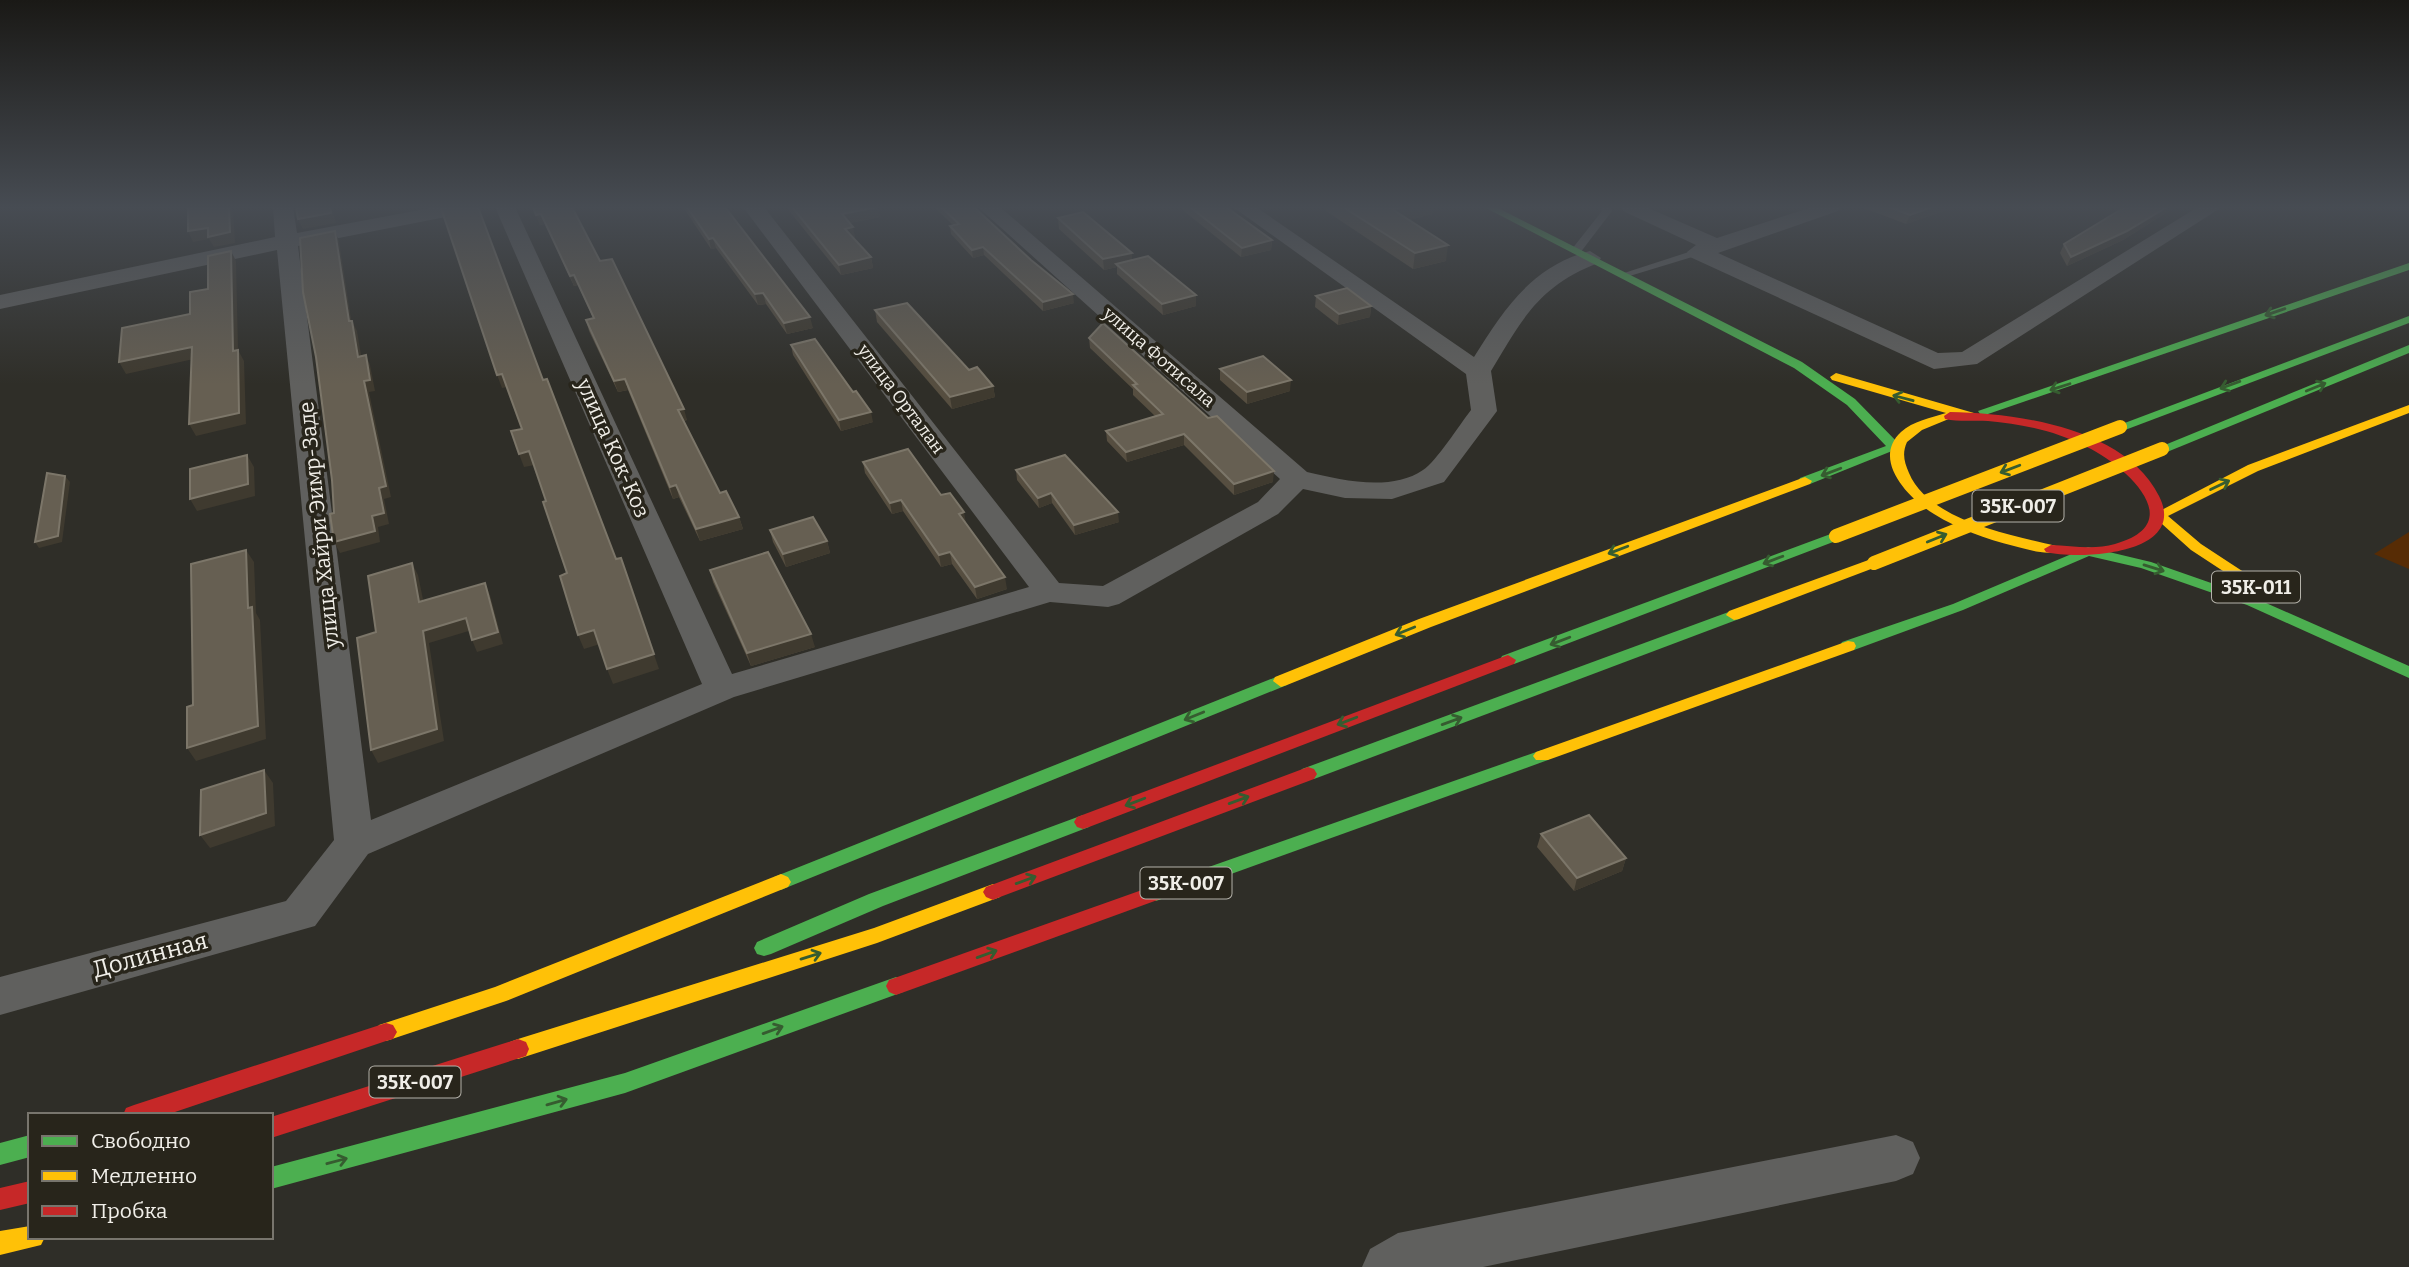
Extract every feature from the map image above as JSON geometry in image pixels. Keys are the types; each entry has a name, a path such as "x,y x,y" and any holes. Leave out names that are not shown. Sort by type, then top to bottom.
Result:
{"main road":[{"path":"1605,266 1776,353 1854,403 1878,423 1895,447"},
{"path":"2361,648 2213,588 2147,565 2088,551 2037,547 1967,525 1916,492 1901,475 1895,458 1895,447 1905,432 1924,422 1969,416 2060,388 2409,266"},
{"name":"35К-007","path":"750,954 876,900 2409,319"},
{"name":"35К-007","path":"273,1127 877,935 1874,563 2409,349"},
{"path":"1776,353 1879,392 1969,416 2028,422 2070,435 2108,452 2138,474 2156,498 2159,515 2151,532 2131,544 2088,551"},
{"path":"2159,515 2253,468 2409,409"},
{"name":"35К-007","path":"140,1113 499,995 1425,623 1895,447"},
{"name":"35К-011","path":"2159,515 2224,567 2361,648 2409,672"},
{"name":"35К-007","path":"273,1177 625,1083 1958,607 2088,551"},
{"name":"35К-007","path":"559,1035 712,970"},
{"path":"0,1154 28,1147"},
{"path":"0,1199 28,1192"},
{"path":"0,1242 28,1238"}],"street":[{"path":"0,302 169,266"},
{"name":"улица Хайри Эимр-Заде","path":"290,266 354,844"},
{"name":"улица Кок-Коз","path":"532,266 722,689"},
{"name":"улица Орталан","path":"799,266 1049,592"},
{"name":"улица Фотисала","path":"1056,266 1297,479"},
{"path":"1329,266 1478,371"},
{"path":"354,844 722,689 1049,592 1108,597 1268,508 1297,479 1345,489 1392,490 1434,476 1484,411 1478,371 1529,292 1566,266"},
{"path":"1742,266 1934,361 1968,359 2116,266"},
{"name":"Долинная","path":"0,996 300,914 354,844"},
{"path":"1388,1267 1398,1259 1896,1158"}],"lane":[{"path":"1623,275 1652,266"}],"shaded area":[{"path":"2409,532 2409,569 2374,554"}],"building":[{"path":"208,266 231,266 233,351 238,350 239,413 189,424 192,347 119,362 122,328 190,314 190,292 208,289"},
{"path":"302,266 340,266 358,357 366,355 370,380 364,381 386,486 379,488 384,513 372,516 375,531 334,542 330,514 334,513 332,480 316,357 303,292"},
{"path":"460,266 500,266 616,559 621,558 654,654 607,669 594,630 578,635 560,576 567,573 543,502 546,501 529,451 519,454 511,431 522,429 502,374 497,375"},
{"path":"565,266 615,266 684,409 678,410 720,493 726,491 739,517 696,529 676,485 670,487 625,379 614,381 586,320 594,318 574,275 570,276"},
{"path":"734,266 771,266 810,317 784,323 763,293 755,294"},
{"path":"1004,266 1039,266 1073,294 1043,302"},
{"path":"1118,266 1160,266 1196,295 1162,304"},
{"path":"1347,288 1371,306 1339,314 1316,296"},
{"path":"907,303 969,370 977,367 993,386 950,397 875,310"},
{"path":"1103,323 1208,418 1217,416 1274,471 1234,484 1184,434 1126,452 1106,431 1163,414 1133,385 1137,384 1089,338"},
{"path":"815,339 853,392 856,391 871,412 839,420 791,345"},
{"path":"1263,356 1291,380 1247,392 1220,369"},
{"path":"908,449 941,495 950,493 964,512 959,514 1005,577 975,587 950,552 939,555 901,500 890,503 863,462"},
{"path":"247,455 248,484 190,499 190,469"},
{"path":"1065,455 1118,512 1074,525 1051,493 1038,498 1016,470"},
{"path":"47,473 65,476 58,536 35,542"},
{"path":"813,517 827,541 783,554 770,530"},
{"path":"246,550 248,608 252,607 258,726 187,748 187,707 193,705 191,564"},
{"path":"768,552 811,634 747,653 710,570"},
{"path":"412,563 419,602 485,583 498,632 472,640 466,618 423,631 437,729 371,750 357,638 376,632 368,576"},
{"path":"264,770 266,813 200,835 201,790"},
{"path":"1589,815 1626,858 1577,878 1541,834"}],"traffic: fast":[{"path":"1605,266 1798,365 1851,402 1895,447"},
{"path":"1984,411 2409,266"},
{"path":"2120,427 2409,319"},
{"path":"2162,449 2409,349"},
{"path":"1805,481 1895,447"},
{"path":"1508,660 1836,536"},
{"path":"1848,646 1958,607 2088,551 2146,565 2252,602 2409,672"},
{"path":"1308,774 1734,615"},
{"path":"781,882 1281,681"},
{"path":"1156,893 1542,756"},
{"path":"764,948 876,900 1083,822"},
{"path":"273,1177 625,1083 896,986"},
{"path":"0,1154 28,1147"}],"traffic: slow":[{"path":"1836,377 1969,416"},
{"path":"2257,587 2196,547 2159,515 2253,468 2409,409"},
{"path":"1950,416 1918,427 1900,442 1897,461 1905,482 1939,511 1962,523 1986,533 2051,549"},
{"path":"1836,536 2120,427"},
{"path":"1874,563 2162,449"},
{"path":"1281,681 1425,623 1805,481"},
{"path":"1734,615 1874,563"},
{"path":"1542,756 1848,646"},
{"path":"386,1032 499,995 781,882"},
{"path":"518,1049 877,935 993,892"},
{"path":"0,1243 28,1238"}],"traffic: jam":[{"path":"1950,416 2012,420 2072,435 2110,454 2146,485 2157,511 2155,523 2147,534 2130,544 2101,551 2051,549"},
{"path":"1083,822 1508,660"},
{"path":"993,892 1308,774"},
{"path":"896,986 1156,893"},
{"path":"140,1113 386,1032"},
{"path":"273,1127 518,1049"},
{"path":"0,1199 28,1192"}]}
